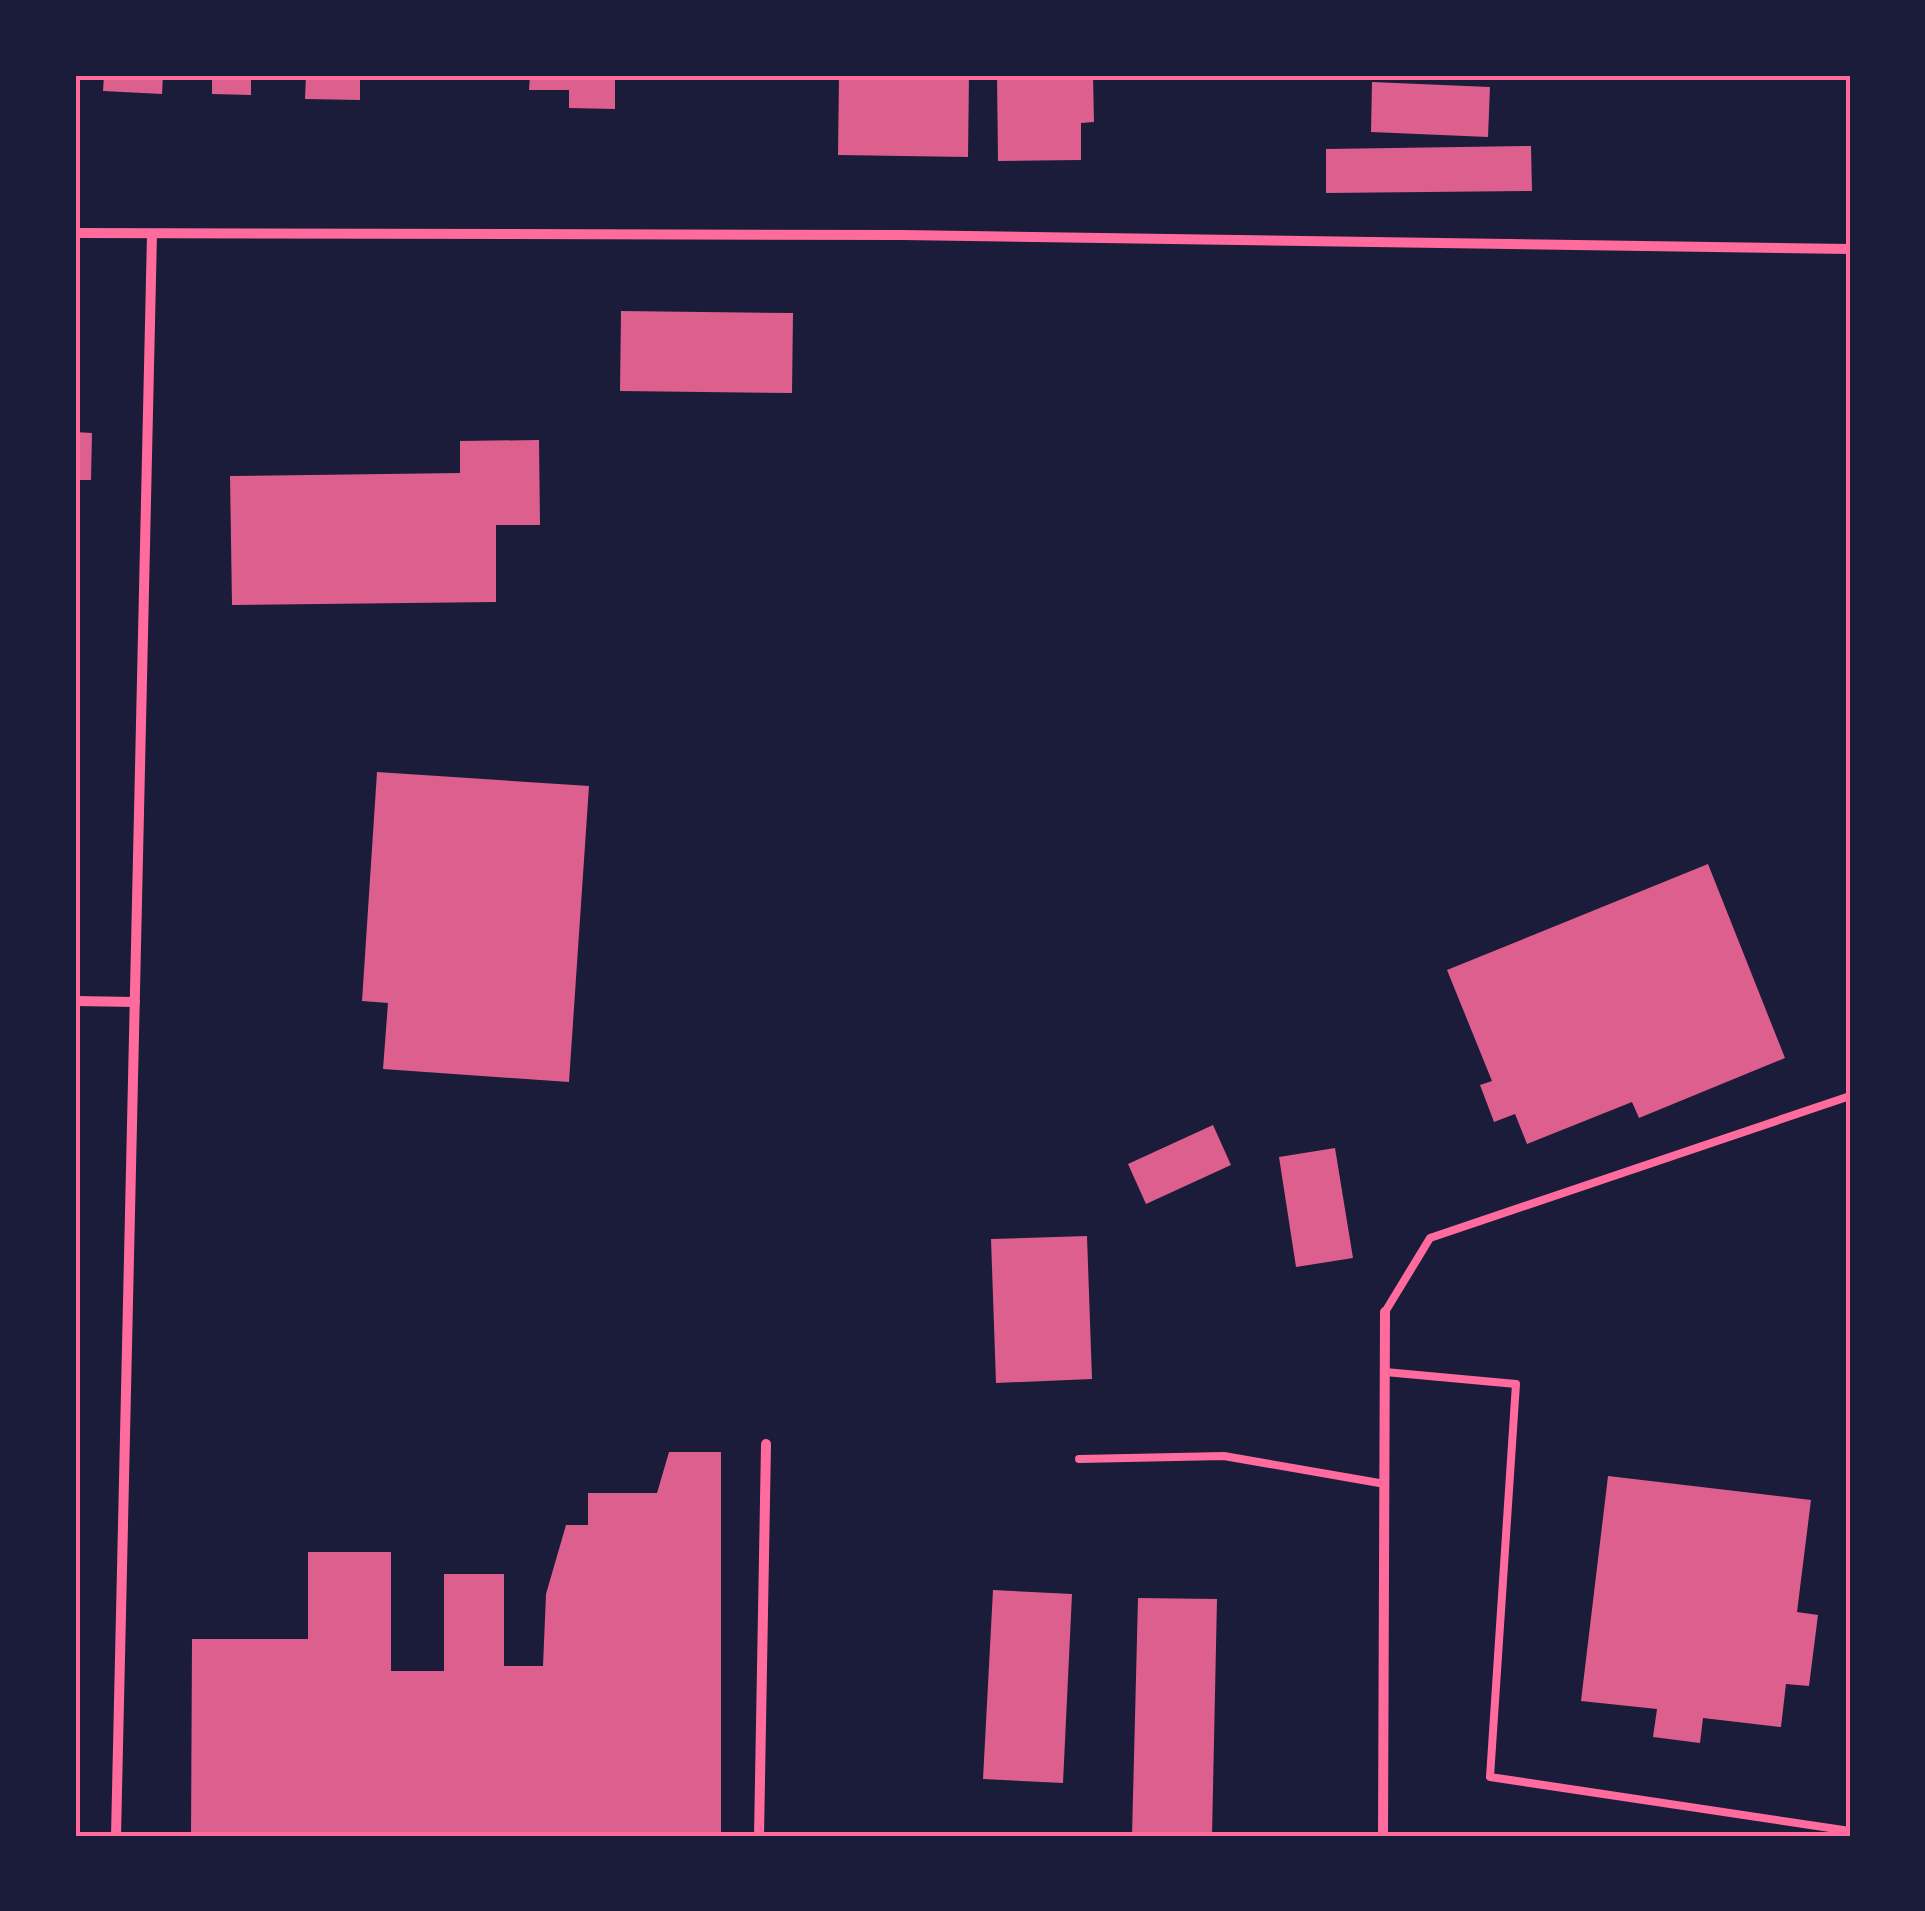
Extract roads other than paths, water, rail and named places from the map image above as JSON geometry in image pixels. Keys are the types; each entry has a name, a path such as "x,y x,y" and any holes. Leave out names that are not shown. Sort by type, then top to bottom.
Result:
{"street":[{"path":"75,232 902,235 1850,249"},
{"path":"116,1836 152,234"},
{"path":"75,1001 135,1002"},
{"path":"1383,1836 1385,1312"},
{"path":"759,1836 766,1444"}],"lane":[{"path":"1385,1312 1430,1238 1850,1096"},
{"path":"1385,1372 1516,1384 1490,1777 1850,1831"},
{"path":"1080,1459 1224,1456 1385,1484"}]}
